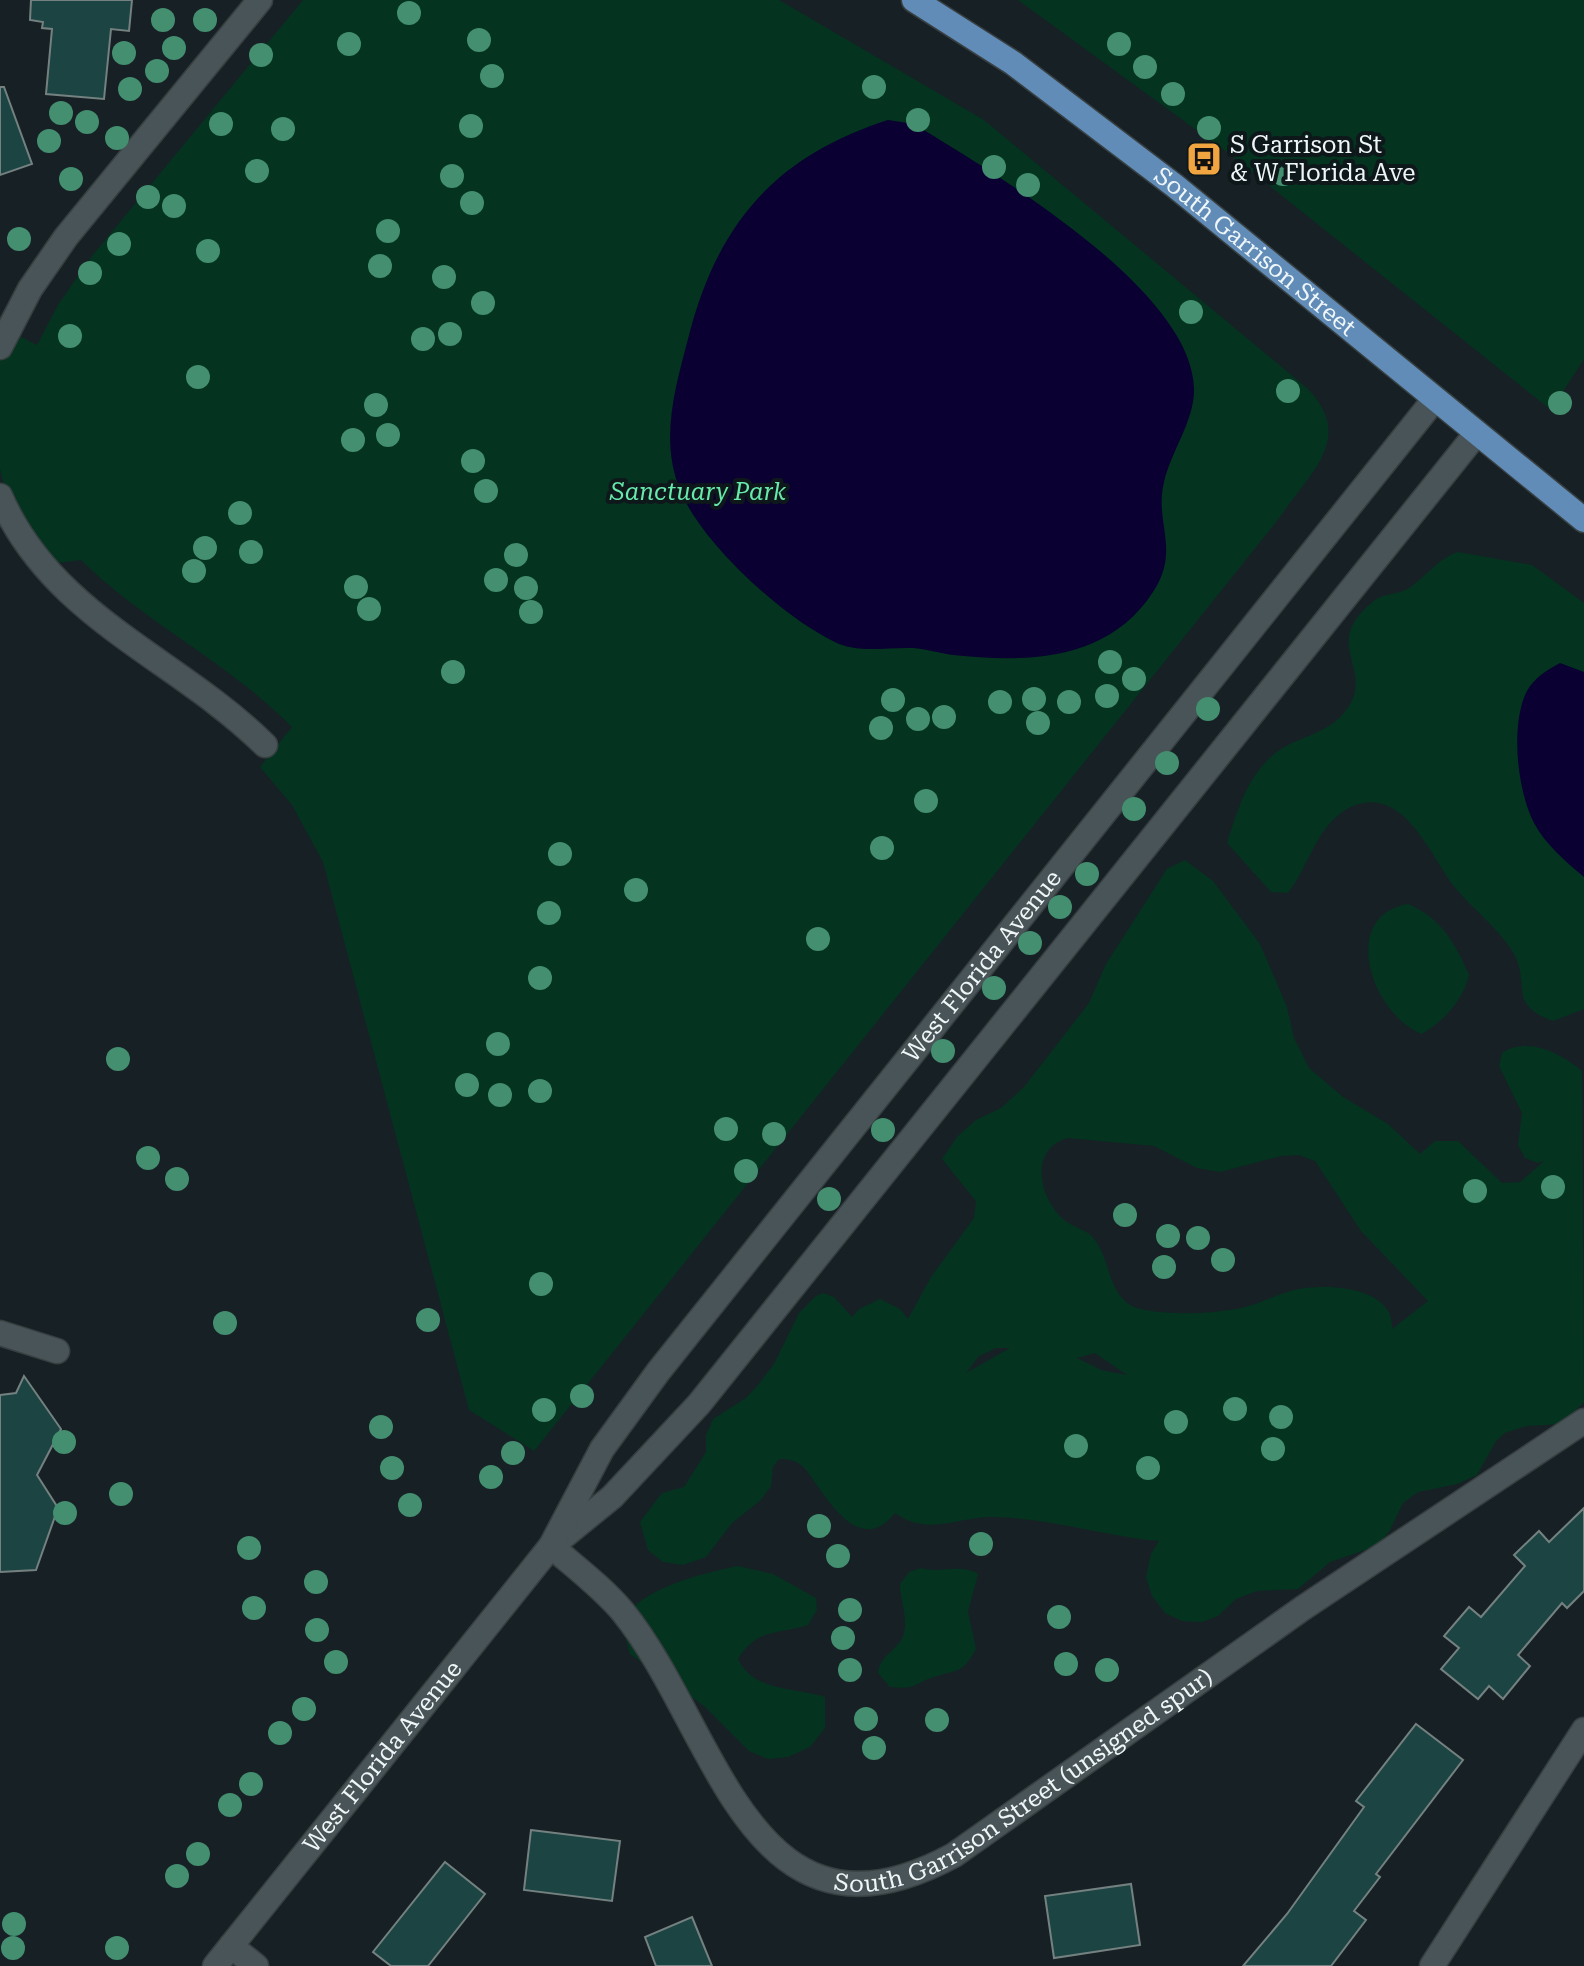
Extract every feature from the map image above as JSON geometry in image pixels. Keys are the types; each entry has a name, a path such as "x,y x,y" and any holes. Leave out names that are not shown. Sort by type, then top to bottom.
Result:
{"main road":[{"name":"South Garrison Street","path":"914,0 970,34 1075,108 1584,520"}],"street":[{"path":"0,347 30,289 66,237 260,0"},
{"name":"West Florida Avenue","path":"215,1966 551,1546 588,1473 658,1372 1434,400"},
{"name":"West Florida Avenue","path":"551,1546 612,1497 699,1404 1476,434"},
{"path":"0,496 24,541 65,591 113,631 222,707 265,745"},
{"path":"0,1333 57,1351"},
{"name":"South Garrison Street (unsigned spur)","path":"551,1546 623,1613 750,1823 775,1851 800,1869 835,1884 894,1882 921,1873 954,1855 1303,1608 1584,1421"},
{"path":"1432,1966 1584,1730"},
{"path":"231,1946 256,1966"}],"green space":[{"name":"Sanctuary Park","path":"303,0 779,0 984,120 1307,388 1321,406 1328,423 1328,439 1315,470 1280,517 534,1451 469,1410 323,862 292,805 260,767 292,727 241,682 132,604 81,560 57,563 45,560 5,491 0,469 0,341 11,332 37,345 58,305 92,256"},
{"path":"1018,0 1584,0 1584,359 1551,410 1232,156"},
{"path":"1458,552 1532,565 1584,603 1584,1009 1553,1021 1530,1008 1523,994 1519,966 1508,945 1453,885 1423,839 1398,812 1383,804 1366,803 1347,809 1336,817 1320,836 1288,893 1271,892 1227,843 1240,804 1253,779 1270,757 1322,730 1344,713 1353,697 1356,683 1349,644 1350,631 1358,616 1375,600 1409,588 1444,559"},
{"path":"1185,860 1213,881 1260,944 1287,1007 1294,1038 1309,1068 1343,1097 1388,1124 1420,1154 1435,1141 1458,1141 1502,1183 1520,1182 1544,1161 1538,1163 1525,1158 1518,1145 1522,1113 1499,1066 1502,1053 1512,1048 1533,1046 1564,1058 1582,1071 1584,1402 1562,1424 1526,1426 1505,1433 1496,1441 1477,1475 1457,1484 1418,1492 1403,1503 1389,1532 1377,1546 1330,1562 1298,1589 1257,1591 1236,1599 1218,1616 1202,1622 1182,1621 1165,1613 1152,1596 1146,1577 1151,1554 1159,1541 1011,1518 977,1518 930,1525 907,1520 895,1513 882,1525 869,1529 856,1526 844,1518 804,1468 787,1459 779,1459 773,1467 771,1486 761,1500 732,1523 706,1557 683,1565 663,1562 648,1550 640,1522 662,1493 684,1487 706,1452 706,1435 713,1419 746,1398 758,1385 774,1364 799,1313 816,1296 823,1293 834,1297 852,1317 859,1309 880,1299 900,1309 908,1319 931,1277 974,1218 976,1201 942,1159 957,1137 976,1120 1001,1108 1024,1087 1089,1003 1106,964 1167,869","holes":["1068,1138 1154,1146 1197,1168 1220,1172 1281,1156 1299,1155 1315,1161 1361,1231 1428,1301 1392,1329 1390,1315 1382,1304 1370,1296 1339,1288 1294,1290 1243,1308 1214,1312 1167,1313 1133,1306 1117,1292 1095,1240 1064,1220 1048,1199 1042,1174 1043,1163 1047,1152 1056,1143","996,1348 1010,1348 966,1373 979,1356","1095,1353 1127,1375 1101,1370 1077,1358"]},
{"path":"1408,904 1429,916 1446,933 1469,975 1452,1009 1422,1034 1404,1023 1389,1007 1377,988 1370,966 1368,945 1374,927 1386,912"},
{"path":"738,1566 773,1574 816,1598 817,1610 808,1625 760,1637 738,1659 745,1670 764,1683 825,1697 825,1728 810,1747 788,1757 768,1759 749,1751 704,1706 630,1654 621,1620 631,1609 658,1591 690,1578"},
{"path":"921,1568 964,1569 978,1574 968,1612 976,1649 959,1669 910,1687 890,1687 878,1673 882,1662 905,1630 900,1584 909,1572"}],"shaded area":[{"path":"888,120 914,124 990,171 1082,236 1125,273 1160,311 1184,350 1194,388 1193,400 1164,482 1162,511 1166,550 1161,577 1135,615 1090,644 1037,657 1010,658 953,655 913,648 857,648 839,644 795,618 749,579 708,535 681,492 671,454 671,415 688,339 715,261 756,200 782,175 848,135"},
{"path":"1560,663 1584,672 1584,877 1563,859 1539,831 1528,809 1520,775 1517,739 1527,691 1537,678"}],"building":[{"path":"31,0 132,0 129,31 111,29 104,99 46,94 52,29 42,28 43,22 30,20"},
{"path":"0,87 4,87 32,164 0,175"},
{"path":"24,1376 61,1429 37,1475 58,1508 36,1570 0,1572 0,1395 16,1393"},
{"path":"1584,1508 1584,1591 1567,1608 1562,1603 1518,1655 1530,1666 1503,1699 1489,1686 1478,1699 1441,1669 1459,1648 1444,1636 1469,1607 1481,1617 1525,1566 1514,1555 1539,1531 1549,1542"},
{"path":"1416,1724 1463,1760 1376,1874 1380,1877 1354,1911 1366,1920 1331,1966 1243,1966 1287,1914 1364,1807 1356,1801"},
{"path":"531,1830 620,1841 612,1901 524,1890"},
{"path":"445,1862 485,1894 428,1966 391,1966 373,1952"},
{"path":"1131,1884 1140,1945 1054,1958 1045,1896"},
{"path":"692,1917 712,1966 656,1966 645,1937"}],"place":[{"name":"S Garrison St & W Florida Ave","path":"1204,159"}]}
